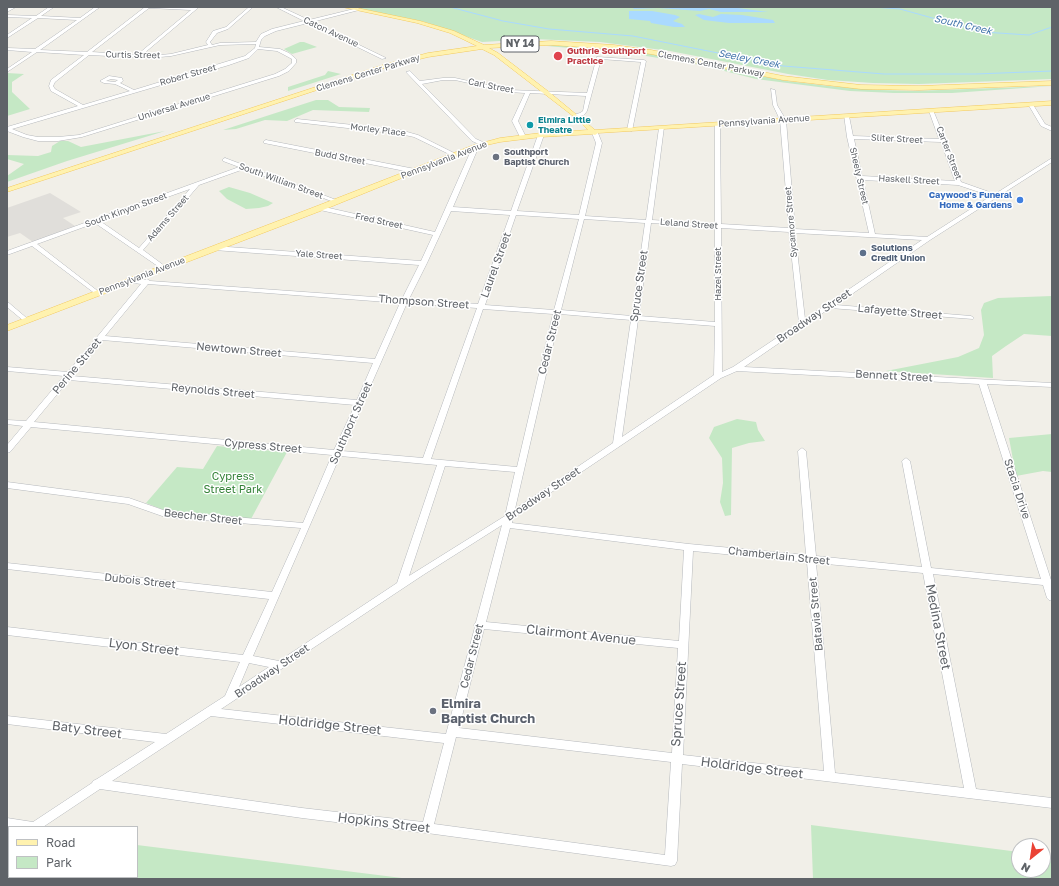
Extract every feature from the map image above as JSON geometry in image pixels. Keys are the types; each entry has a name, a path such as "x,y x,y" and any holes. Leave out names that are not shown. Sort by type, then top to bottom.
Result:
{"main road":[{"path":"345,7 418,22 452,32 481,46 496,54 576,116 595,133"},
{"name":"Clemens Center Parkway","path":"7,186 386,63 426,53 481,46 551,43 614,47 651,52 790,79 861,87 919,88 1052,82"},
{"name":"Clemens Center Parkway","path":"7,190 385,66 428,55 481,46"},
{"name":"Pennsylvania Avenue","path":"7,328 480,145 542,135 595,133 1052,103"},
{"path":"574,134 583,131 587,125"}],"street":[{"path":"7,12 14,7"},
{"path":"7,37 52,7"},
{"path":"7,71 98,7"},
{"path":"81,106 52,90 51,84 57,77 149,7 196,8"},
{"path":"210,45 208,42 215,32 227,28 250,7"},
{"name":"Caton Avenue","path":"278,7 384,58"},
{"path":"138,56 196,8"},
{"name":"Robert Street","path":"8,129 239,60 246,57 257,46 262,35 274,30 307,21 358,9"},
{"path":"7,16 81,19"},
{"name":"Curtis Street","path":"7,49 138,56 171,55 210,45 232,43 257,46"},
{"name":"Universal Avenue","path":"8,129 25,136 38,139 58,139 80,136 277,75 287,70 294,63 294,60 287,54 278,50 257,46"},
{"path":"576,116 585,111 599,58 644,61 630,130"},
{"path":"408,72 480,145"},
{"name":"Carl Street","path":"418,83 443,79 455,79 509,91 589,95"},
{"path":"116,83 132,92"},
{"path":"773,90 775,105 783,120"},
{"path":"523,137 515,121 528,92"},
{"path":"1030,104 1043,125 1052,128"},
{"name":"Carter Street","path":"931,110 960,183 996,196"},
{"name":"Sheely Street","path":"846,116 872,235"},
{"name":"Sycamore Street","path":"783,120 792,230 802,323"},
{"name":"Morley Place","path":"297,121 400,132 416,136 455,155"},
{"name":"Hazel Street","path":"718,124 718,376"},
{"name":"Spruce Street","path":"616,444 662,128"},
{"name":"Cedar Street","path":"427,828 508,521 557,312 582,217 599,144 595,133"},
{"name":"Laurel Street","path":"426,462 480,306 515,213 542,135"},
{"name":"Sliter Street","path":"850,137 945,142"},
{"name":"Budd Street","path":"266,142 415,171"},
{"name":"Southport Street","path":"227,700 306,526 405,300 480,145"},
{"name":"South William Street","path":"225,160 336,201"},
{"name":"Broadway Street","path":"35,826 97,784 210,712 401,586 508,521 616,444 718,376 736,369 928,238 1052,160"},
{"name":"South Kinyon Street","path":"7,253 244,167"},
{"name":"Haskell Street","path":"859,178 960,183"},
{"name":"Adams Street","path":"139,251 197,185"},
{"name":"Fred Street","path":"320,208 438,234"},
{"name":"Leland Street","path":"449,209 928,238"},
{"path":"96,221 164,268"},
{"path":"33,244 97,293"},
{"name":"Yale Street","path":"214,248 424,262"},
{"name":"Thompson Street","path":"129,281 147,281 718,324"},
{"name":"Perine Street","path":"7,450 147,281"},
{"path":"7,304 26,321"},
{"name":"Lafayette Street","path":"828,306 971,318"},
{"name":"Newtown Street","path":"100,338 378,361"},
{"name":"Reynolds Street","path":"7,369 359,403"},
{"name":"Bennett Street","path":"736,369 1052,385"},
{"name":"Stacia Drive","path":"982,381 1050,582 1052,598"},
{"name":"Cypress Street","path":"7,422 519,470"},
{"name":"Batavia Street","path":"802,451 810,559 830,777"},
{"name":"Medina Street","path":"906,461 971,794"},
{"path":"401,586 442,463"},
{"name":"Beecher Street","path":"7,485 129,501 165,514 306,526"},
{"name":"Chamberlain Street","path":"508,521 689,547 1050,582"},
{"name":"Spruce Street","path":"671,861 675,759 689,547"},
{"name":"Dubois Street","path":"7,566 274,596"},
{"name":"Clairmont Avenue","path":"480,625 683,645"},
{"name":"Lyon Street","path":"7,631 246,659 280,665"},
{"name":"Holdridge Street","path":"210,712 675,759 1052,803"},
{"name":"Baty Street","path":"7,720 168,739"},
{"name":"Hopkins Street","path":"97,784 302,813 427,828 671,861"},
{"path":"7,823 27,826"}],"shaded area":[{"path":"50,193 81,212 63,218 75,226 33,242 20,233 7,237 7,208"}],"green space":[{"path":"351,7 1052,7 1052,79 919,84 828,80 788,74 670,51 600,42 534,39 482,42 425,22"},
{"path":"300,42 317,47 292,54 284,49"},
{"path":"554,45 614,49 651,54 787,81 829,86 913,91 1052,86 952,93 850,91 756,79 701,65 628,53 547,46"},
{"path":"328,71 341,74 288,91 288,87 325,75"},
{"path":"7,73 24,74 12,82 12,92 30,109 7,116"},
{"path":"316,100 328,100 339,107 370,108 369,112 313,110 287,121 265,120 236,129 223,130"},
{"path":"165,131 67,161 7,182 7,176 24,164 7,159 7,155 38,156 51,152 52,146 60,141 68,141 81,147"},
{"path":"229,187 250,193 273,203 259,208 246,209 227,199 219,191"},
{"path":"1052,296 1052,336 1024,334 1006,346 992,356 993,378 886,371 958,357 979,348 984,335 981,310 984,303 998,298"},
{"path":"737,419 756,422 758,430 765,441 749,443 732,448 731,515 725,516 720,502 723,483 722,458 709,438 714,427"},
{"path":"1052,434 1052,472 1043,471 1016,476 1009,438"},
{"name":"Cypress Street Park","path":"217,446 287,452 251,519 166,511 146,503 177,467 203,469"},
{"path":"811,825 1011,851 1011,878 1051,878 1052,856 1052,879 813,879"},
{"path":"138,845 410,879 109,879 138,878"}],"water":[{"path":"730,7 768,12 721,12 709,9 700,11 633,8"},
{"path":"629,11 652,11 675,15 680,17 673,21 682,24 685,27 674,27 651,23 650,21 629,19"},
{"path":"699,14 713,17 721,14 742,15 773,20 775,23 729,23 704,20 695,15"}],"waterway":[{"name":"Seeley Creek","path":"450,7 503,21 549,29 633,36 783,66 884,74 976,74 1052,71"},
{"name":"South Creek","path":"873,7 900,9 983,32 1029,35 1052,27"}],"place":[{"name":"Guthrie Southport Practice","path":"558,56"},
{"name":"Elmira Little Theatre","path":"530,125"},
{"name":"Southport Baptist Church","path":"496,157"},
{"name":"Caywood's Funeral Home & Gardens","path":"1020,200"},
{"name":"Solutions Credit Union","path":"863,253"},
{"name":"Elmira Baptist Church","path":"433,711"}]}
